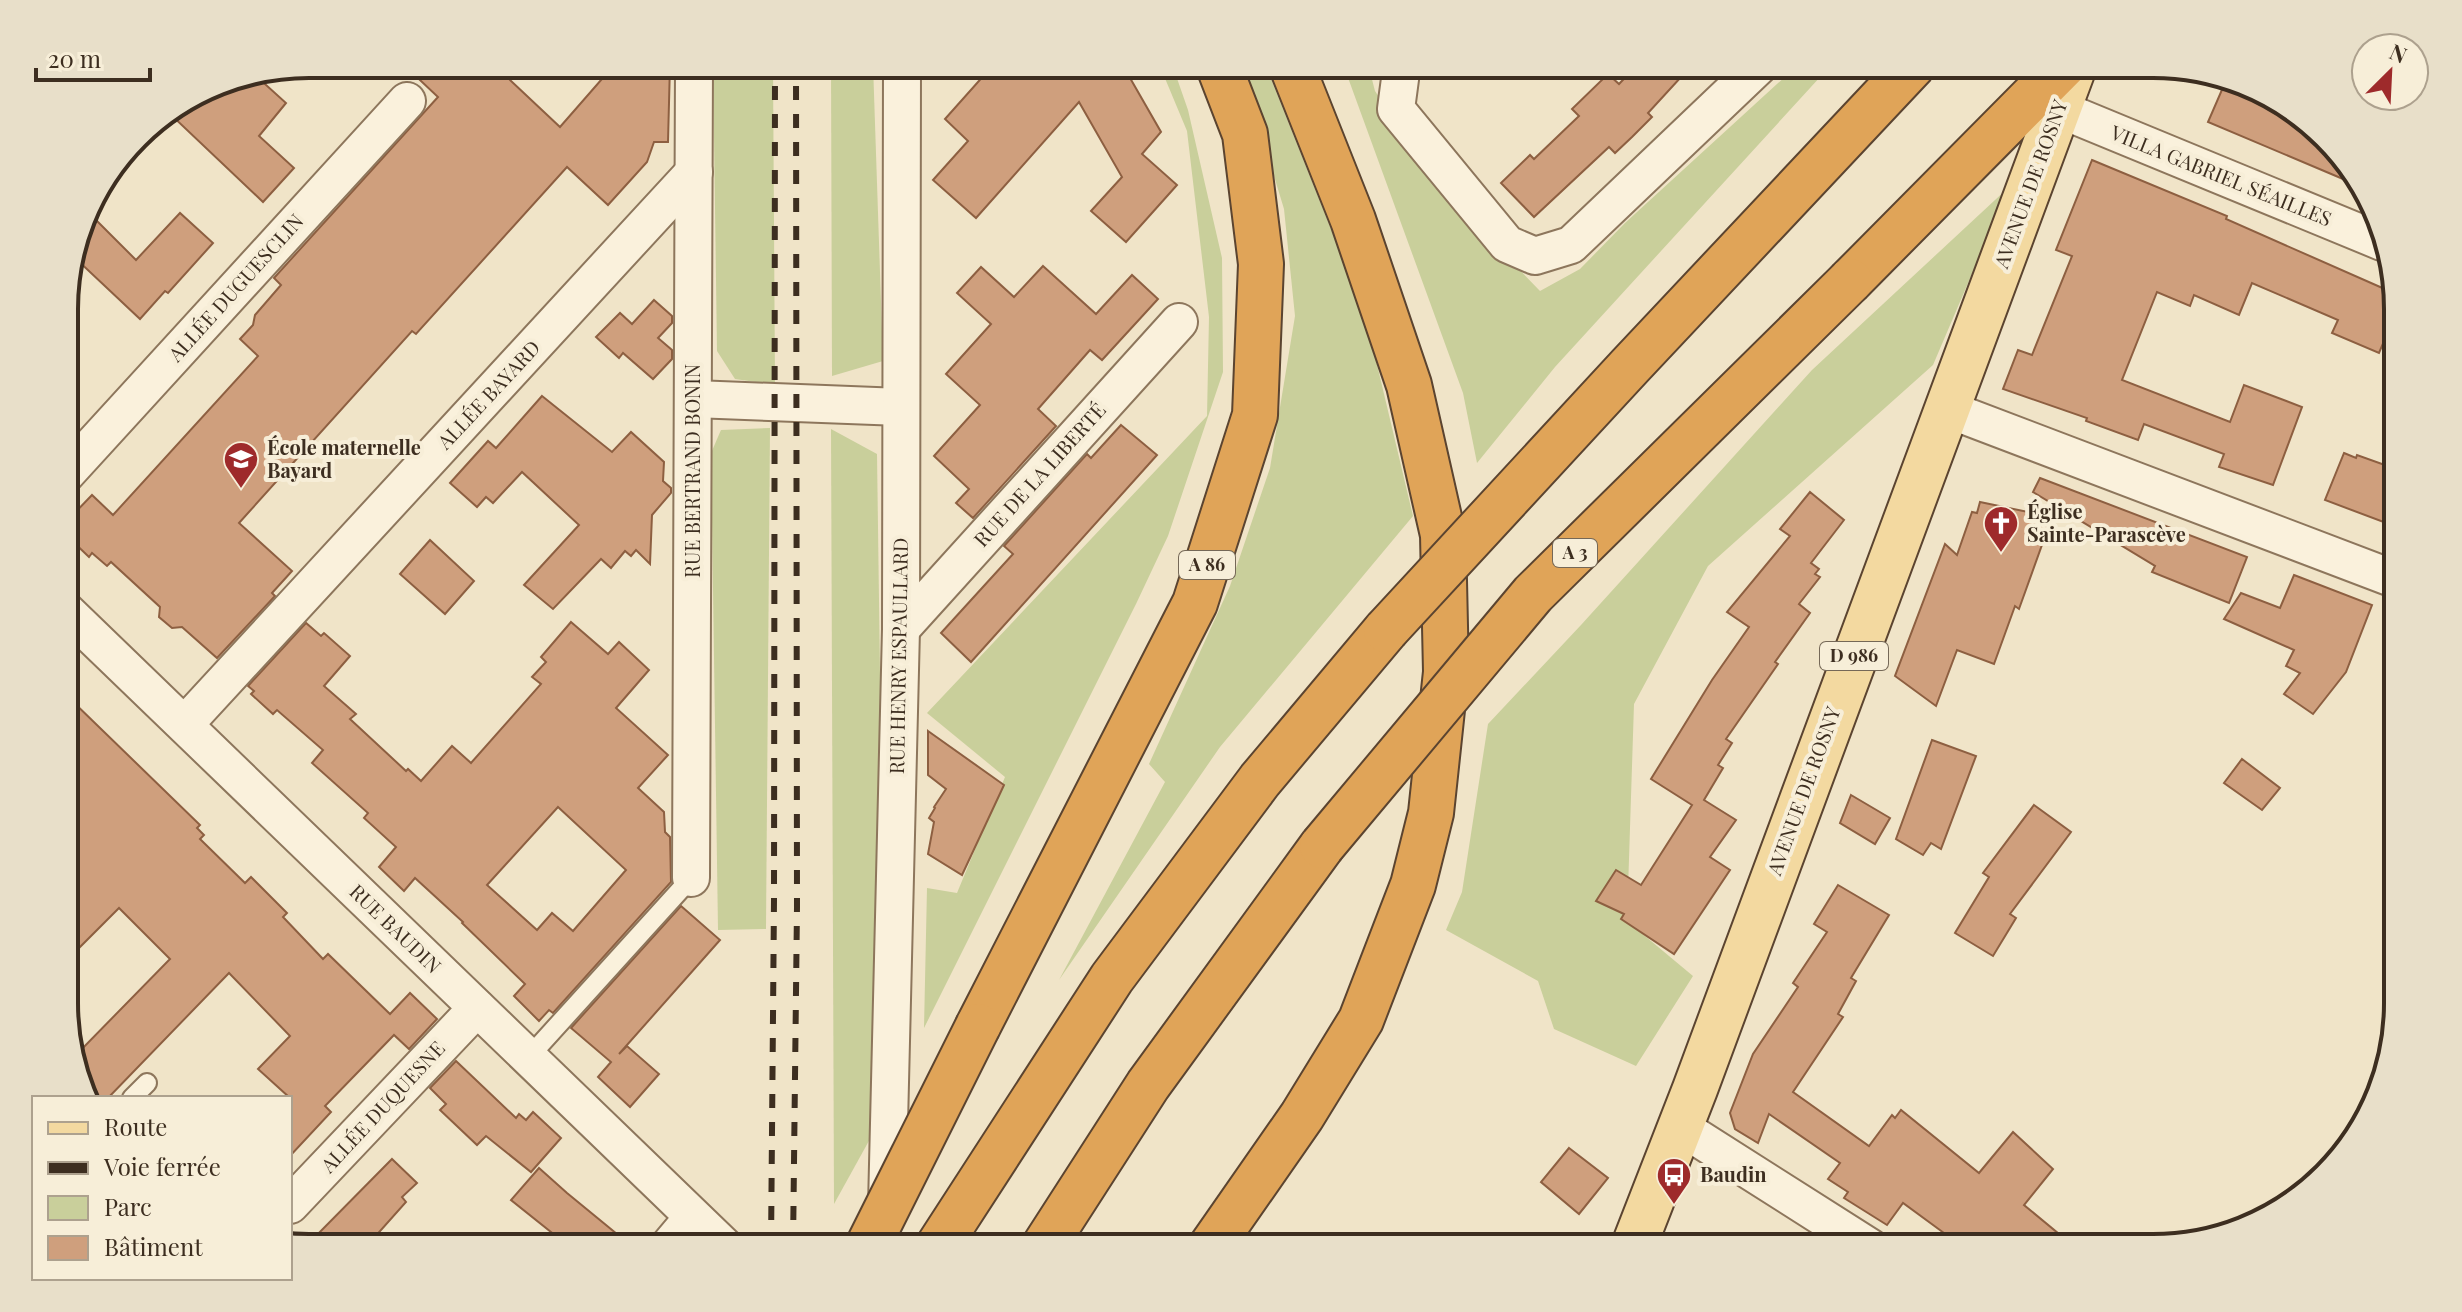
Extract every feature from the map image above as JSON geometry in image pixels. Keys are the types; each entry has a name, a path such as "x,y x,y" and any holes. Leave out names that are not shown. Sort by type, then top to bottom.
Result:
{"highway":[{"name":"A 86","path":"874,1234 1195,603 1255,415 1261,264 1245,134 1223,78"},
{"path":"1220,1234 1302,1116 1361,1020 1413,885 1431,813 1446,672 1443,535 1409,385 1353,220 1297,78"},
{"path":"946,1234 1112,978 1260,780 1386,630 1901,78"},
{"name":"A 3","path":"1052,1234 1148,1085 1322,846 1533,594 2051,78"}],"main road":[{"name":"AVENUE DE ROSNY","path":"1638,1234 2070,78"}],"street":[{"name":"RUE BERTRAND BONIN","path":"691,878 694,78"},
{"name":"RUE HENRY ESPAULLARD","path":"886,1234 901,629 902,78"},
{"path":"1400,78 1396,109 1507,244 1535,256 1571,245 1746,78"},
{"name":"ALLÉE DUGUESCLIN","path":"78,461 407,101"},
{"name":"VILLA GABRIEL SÉAILLES","path":"2059,109 2372,238"},
{"name":"ALLÉE BAYARD","path":"185,724 694,172"},
{"name":"RUE DE LA LIBERTÉ","path":"901,629 1179,322"},
{"path":"694,399 901,407"},
{"path":"1947,409 2384,575"},
{"name":"RUE BAUDIN","path":"78,622 711,1234"},
{"name":"ALLÉE DUQUESNE","path":"292,1203 477,1008"},
{"path":"1679,1126 1849,1234"},
{"path":"679,1234 693,1217"}],"lane":[{"path":"528,1058 691,878"},
{"path":"134,1096 147,1083"}],"green space":[{"path":"713,78 773,78 775,385 735,379 717,351"},
{"path":"831,78 873,78 883,361 832,376"},
{"path":"1165,78 1177,78 1188,110 1222,258 1223,372 1168,536 924,1028 927,888 957,893 1005,777 927,713 1207,416 1209,317 1187,131"},
{"path":"1244,78 1271,78 1365,314 1413,516 1220,747 1059,980 1165,782 1149,764 1230,586 1270,468 1295,316 1284,209"},
{"path":"1348,78 1372,78 1375,91 1435,182 1540,291 1580,269 1625,223 1784,78 1819,78 1555,367 1477,463 1463,393"},
{"path":"2009,187 1933,365 1708,566 1634,704 1627,921 1693,976 1636,1066 1554,1029 1538,981 1446,930 1462,892 1488,724 1812,370"},
{"path":"770,428 766,929 718,930 711,453 721,430"},
{"path":"831,429 877,454 886,1110 834,1204"}],"building":[{"path":"418,78 508,78 560,127 603,78 670,78 668,142 654,142 647,162 608,205 567,167 416,334 412,331 239,523 292,571 272,593 275,596 217,658 182,627 172,628 159,617 160,607 111,562 107,566 92,553 89,557 78,546 78,510 92,495 113,515 258,356 240,339 253,325 255,315 281,285 274,278 438,97"},
{"path":"982,78 1130,78 1161,132 1142,154 1177,185 1126,242 1091,211 1122,177 1079,102 976,218 933,180 968,141 945,119"},
{"path":"1604,78 1612,78 1619,84 1625,78 1680,78 1648,113 1652,117 1632,137 1615,153 1609,147 1534,217 1501,183 1530,155 1534,159 1579,116 1572,109"},
{"path":"263,82 286,103 259,136 294,168 263,202 177,120 221,96"},
{"path":"2222,89 2241,96 2281,117 2305,135 2343,179 2208,122"},
{"path":"2092,160 2227,216 2226,219 2383,288 2384,341 2379,353 2332,333 2338,320 2252,283 2239,315 2194,295 2190,306 2157,292 2122,380 2230,422 2244,385 2302,407 2273,485 2219,467 2224,454 2144,424 2138,440 2086,421 2087,418 2003,389 2018,350 2032,355 2072,256 2056,250"},
{"path":"180,213 213,243 140,319 83,265 96,221 136,260"},
{"path":"1043,266 1096,314 1132,275 1158,299 1102,360 1090,350 1038,409 1056,426 973,518 956,503 969,489 934,456 980,405 946,374 991,324 957,293 981,267 1014,297"},
{"path":"654,300 672,316 672,323 658,338 672,350 672,359 653,379 623,353 619,358 596,337 620,313 632,324"},
{"path":"542,396 612,452 631,432 664,462 663,481 671,488 671,493 652,515 650,564 636,550 631,556 625,551 611,568 601,559 553,609 524,585 579,525 522,472 493,503 486,497 477,507 450,483 488,441 496,448"},
{"path":"1121,425 1157,455 971,662 941,633 1013,554 1004,546 1087,454 1091,458"},
{"path":"2344,453 2384,465 2384,522 2325,500"},
{"path":"2040,478 2247,557 2229,603 2152,572 2155,566 2033,492"},
{"path":"1810,492 1844,520 1811,563 1819,569 1815,574 1820,577 1799,604 1810,613 1726,739 1732,743 1718,765 1723,768 1704,800 1736,820 1710,857 1730,870 1674,954 1621,919 1624,914 1596,901 1616,870 1641,885 1692,805 1651,779 1749,627 1727,612 1790,536 1780,529"},
{"path":"1980,502 2052,517 2019,609 2015,606 1994,664 1957,650 1936,706 1895,676 1945,544 1957,555 1972,512 1977,513"},
{"path":"430,540 474,581 445,614 400,574"},
{"path":"2294,575 2372,605 2346,672 2313,714 2284,694 2300,673 2286,666 2294,650 2224,619 2241,593 2280,608"},
{"path":"571,622 608,654 619,642 649,670 616,708 668,755 638,788 664,812 665,832 670,837 671,882 553,1013 549,1010 539,1021 514,996 525,984 463,922 415,878 404,891 379,867 396,847 364,818 368,813 312,763 323,750 277,710 273,714 251,694 254,691 248,686 306,623 321,636 324,633 350,656 324,686 356,714 350,719 421,781 452,746 471,763 541,684 532,677 546,662 541,657","holes":["558,807 626,870 573,931 552,913 537,930 487,885"]},
{"path":"78,707 200,825 197,828 204,835 200,839 245,883 251,877 287,913 283,917 323,959 328,954 390,1014 410,993 437,1019 409,1049 394,1035 325,1106 331,1112 292,1154 292,1096 288,1096 258,1069 290,1036 229,973 110,1096 98,1096 83,1048 170,959 119,908 78,949"},
{"path":"928,731 1004,785 962,875 928,854 934,822 929,818 946,789 928,775"},
{"path":"1932,740 1976,756 1941,849 1931,843 1923,855 1896,839"},
{"path":"2242,759 2280,788 2262,810 2224,783"},
{"path":"1851,795 1890,818 1875,844 1840,823"},
{"path":"2034,805 2071,832 2010,914 2016,918 1993,956 1955,933 1989,877 1983,873"},
{"path":"1838,885 1889,915 1851,978 1856,981 1838,1014 1843,1017 1793,1092 1869,1146 1892,1115 1895,1118 1901,1110 1979,1173 2013,1132 2053,1169 2024,1205 2059,1234 1945,1234 1903,1203 1887,1225 1844,1198 1848,1192 1828,1179 1840,1163 1769,1114 1758,1143 1735,1129 1730,1113 1753,1054 1798,987 1793,983 1827,932 1814,924"},
{"path":"681,906 720,940 619,1054 627,1046 659,1074 630,1107 598,1077 611,1062 571,1028"},
{"path":"456,1061 516,1118 519,1114 526,1120 533,1112 561,1138 531,1172 486,1136 477,1145 440,1110 446,1104 430,1088"},
{"path":"1569,1148 1608,1178 1579,1214 1541,1182"},
{"path":"392,1159 417,1183 402,1197 406,1202 377,1234 318,1234"},
{"path":"539,1168 617,1234 554,1234 511,1200"}],"railway":[{"path":"771,1234 775,78"},
{"path":"793,1234 797,907 796,78"}],"place":[{"name":"École maternelle Bayard","path":"241,490"},
{"name":"Église Sainte-Parascève","path":"2001,554"},
{"name":"Baudin","path":"1674,1206"}]}
